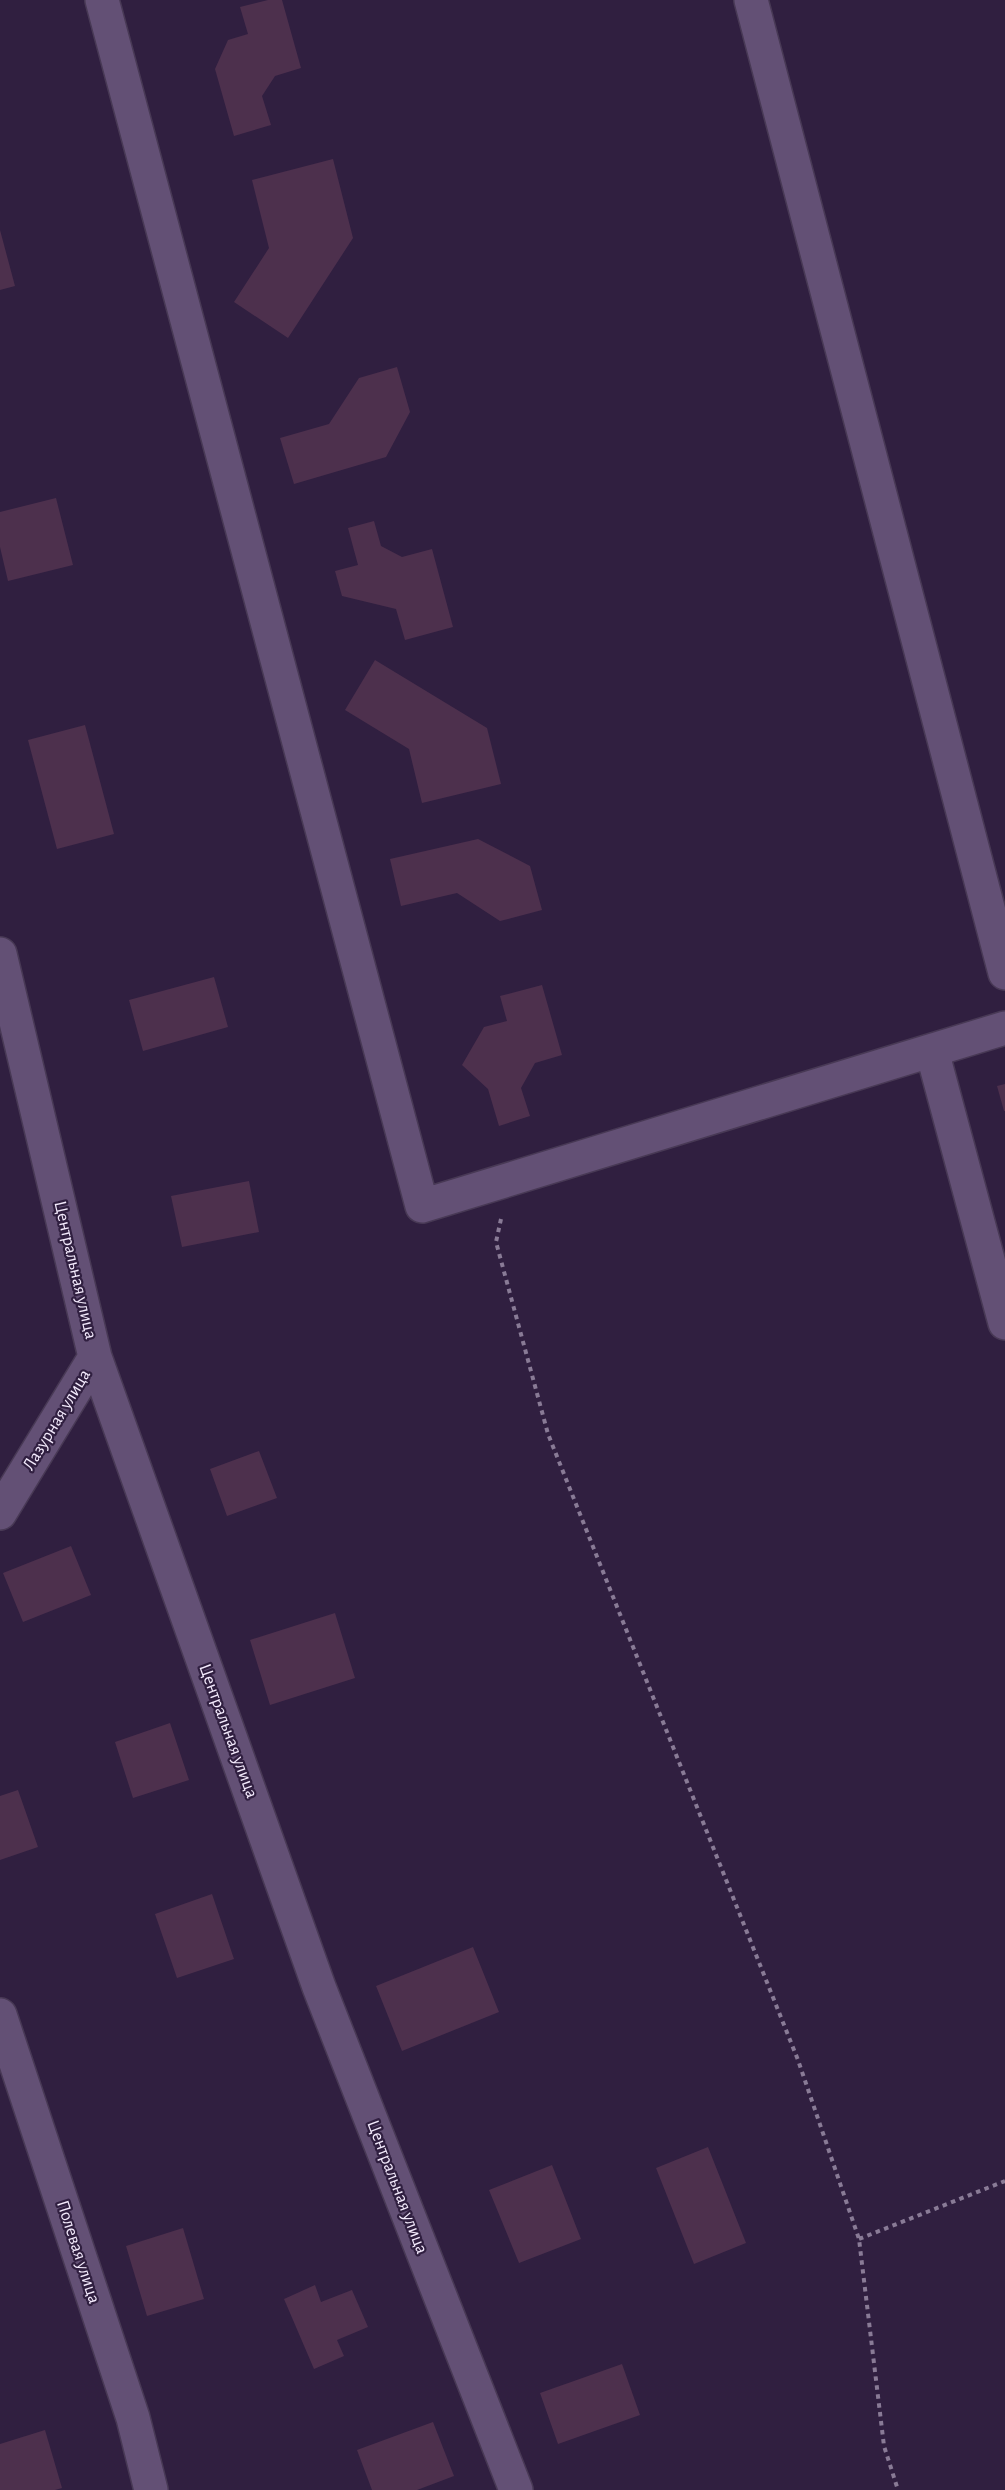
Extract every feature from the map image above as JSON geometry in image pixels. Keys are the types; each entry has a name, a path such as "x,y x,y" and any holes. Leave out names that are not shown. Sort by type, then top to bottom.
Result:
{"street":[{"path":"102,0 422,1206 1005,1028"},
{"path":"751,0 1005,974"},
{"name":"Центральная улица","path":"0,954 95,1357 318,1987 516,2490"},
{"path":"932,1051 1005,1323"},
{"name":"Лазурная улица","path":"0,1513 95,1357"},
{"name":"Полевая улица","path":"0,2015 133,2418 151,2490"}],"path":[{"path":"509,1180 496,1242 548,1434 798,2060 859,2239 884,2446 898,2490"},
{"path":"859,2239 1005,2181"}],"building":[{"path":"268,0 282,0 301,68 275,76 262,96 271,125 234,136 215,69 228,40 248,34 240,7"},
{"path":"333,159 353,238 288,338 234,302 269,248 252,180"},
{"path":"0,230 15,286 0,290"},
{"path":"397,367 410,412 386,457 294,484 280,438 329,424 359,378"},
{"path":"56,498 73,565 8,581 0,547 0,512"},
{"path":"374,521 381,546 402,557 432,549 453,627 405,640 396,609 342,596 335,571 358,565 348,528"},
{"path":"375,660 487,728 501,784 422,803 409,749 345,710"},
{"path":"85,725 114,834 57,849 28,740"},
{"path":"478,839 530,866 542,910 500,921 457,893 401,906 390,859"},
{"path":"214,977 228,1027 143,1051 129,1000"},
{"path":"542,985 562,1055 535,1063 521,1088 530,1116 499,1126 488,1089 462,1065 484,1027 507,1021 500,996"},
{"path":"1005,1084 1005,1111 1004,1111 997,1086"},
{"path":"249,1181 259,1232 182,1247 171,1196"},
{"path":"259,1451 277,1498 227,1516 210,1469"},
{"path":"71,1546 91,1595 23,1622 3,1573"},
{"path":"335,1613 355,1678 270,1705 250,1640"},
{"path":"170,1723 189,1780 133,1798 115,1742"},
{"path":"18,1790 38,1847 0,1860 0,1796"},
{"path":"212,1894 234,1959 177,1978 155,1914"},
{"path":"473,1947 499,2012 402,2051 376,1986"},
{"path":"708,2147 746,2243 694,2264 656,2168"},
{"path":"552,2165 581,2239 519,2263 489,2190"},
{"path":"183,2228 204,2299 147,2316 126,2246"},
{"path":"315,2285 321,2302 352,2290 368,2327 337,2340 344,2356 314,2369 284,2299"},
{"path":"622,2364 640,2415 558,2444 540,2393"},
{"path":"433,2422 454,2476 417,2490 372,2490 357,2450"},
{"path":"45,2430 62,2488 0,2490 0,2444"}]}
